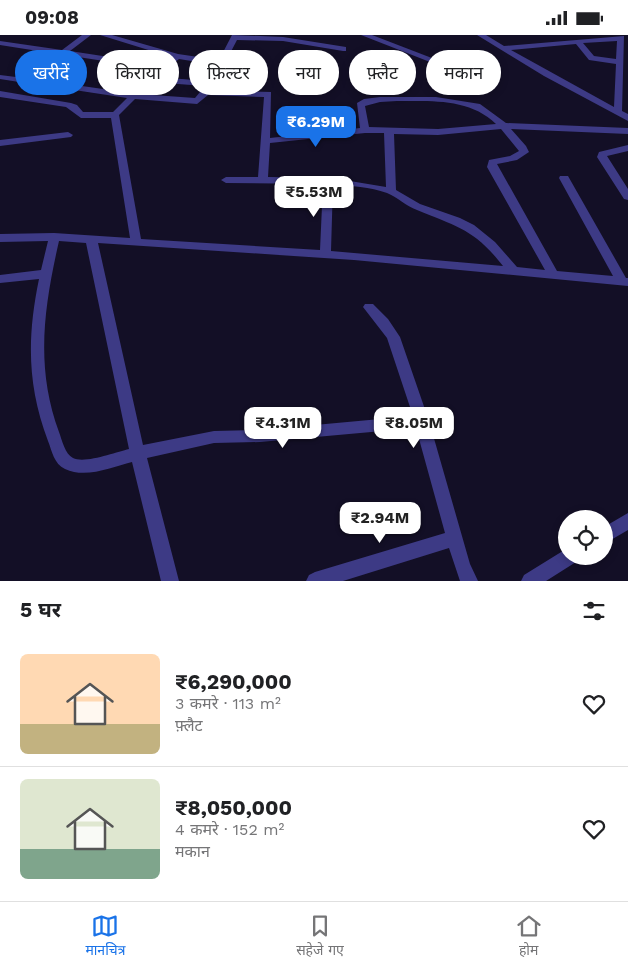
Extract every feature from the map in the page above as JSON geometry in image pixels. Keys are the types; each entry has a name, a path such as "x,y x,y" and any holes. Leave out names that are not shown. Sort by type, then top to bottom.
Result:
{"street":[{"path":"65,50 87,35"},
{"path":"104,35 156,50"},
{"path":"365,35 426,57"},
{"path":"481,35 546,74 628,118"},
{"path":"546,35 554,43"},
{"path":"228,50 235,37 283,39 343,49"},
{"path":"504,48 621,37 618,112"},
{"path":"577,41 592,58 619,62"},
{"path":"0,43 48,50"},
{"path":"0,77 15,79"},
{"path":"4,95 15,88"},
{"path":"87,90 132,96 195,101 200,100 203,95"},
{"path":"4,95 68,105 74,107 80,115 114,115 132,96"},
{"path":"263,180 268,95"},
{"path":"365,130 360,105 364,101 378,99 439,100 467,103 482,109 503,126 523,148 524,152 510,159 492,163 492,167 554,274"},
{"path":"114,115 136,243"},
{"path":"265,141 365,130 438,132 503,126 628,131"},
{"path":"389,131 391,192"},
{"path":"0,143 68,135"},
{"path":"628,148 606,152 602,154 602,157 628,197"},
{"path":"564,178 625,282"},
{"path":"226,180 328,181 371,186 391,192 418,207 444,216 476,231 495,249 513,271"},
{"path":"325,255 328,181"},
{"path":"0,238 54,237 354,256 625,282"},
{"path":"54,237 45,274 37,347 38,377 47,420 62,458 66,463 83,467 179,443 214,437 260,435 422,421"},
{"path":"90,239 126,406 170,581"},
{"path":"0,279 45,274"},
{"path":"369,307 383,322 392,337 422,421 454,538 469,581"},
{"path":"613,530 628,521"},
{"path":"315,581 454,538"},
{"path":"530,581 558,564"}]}
